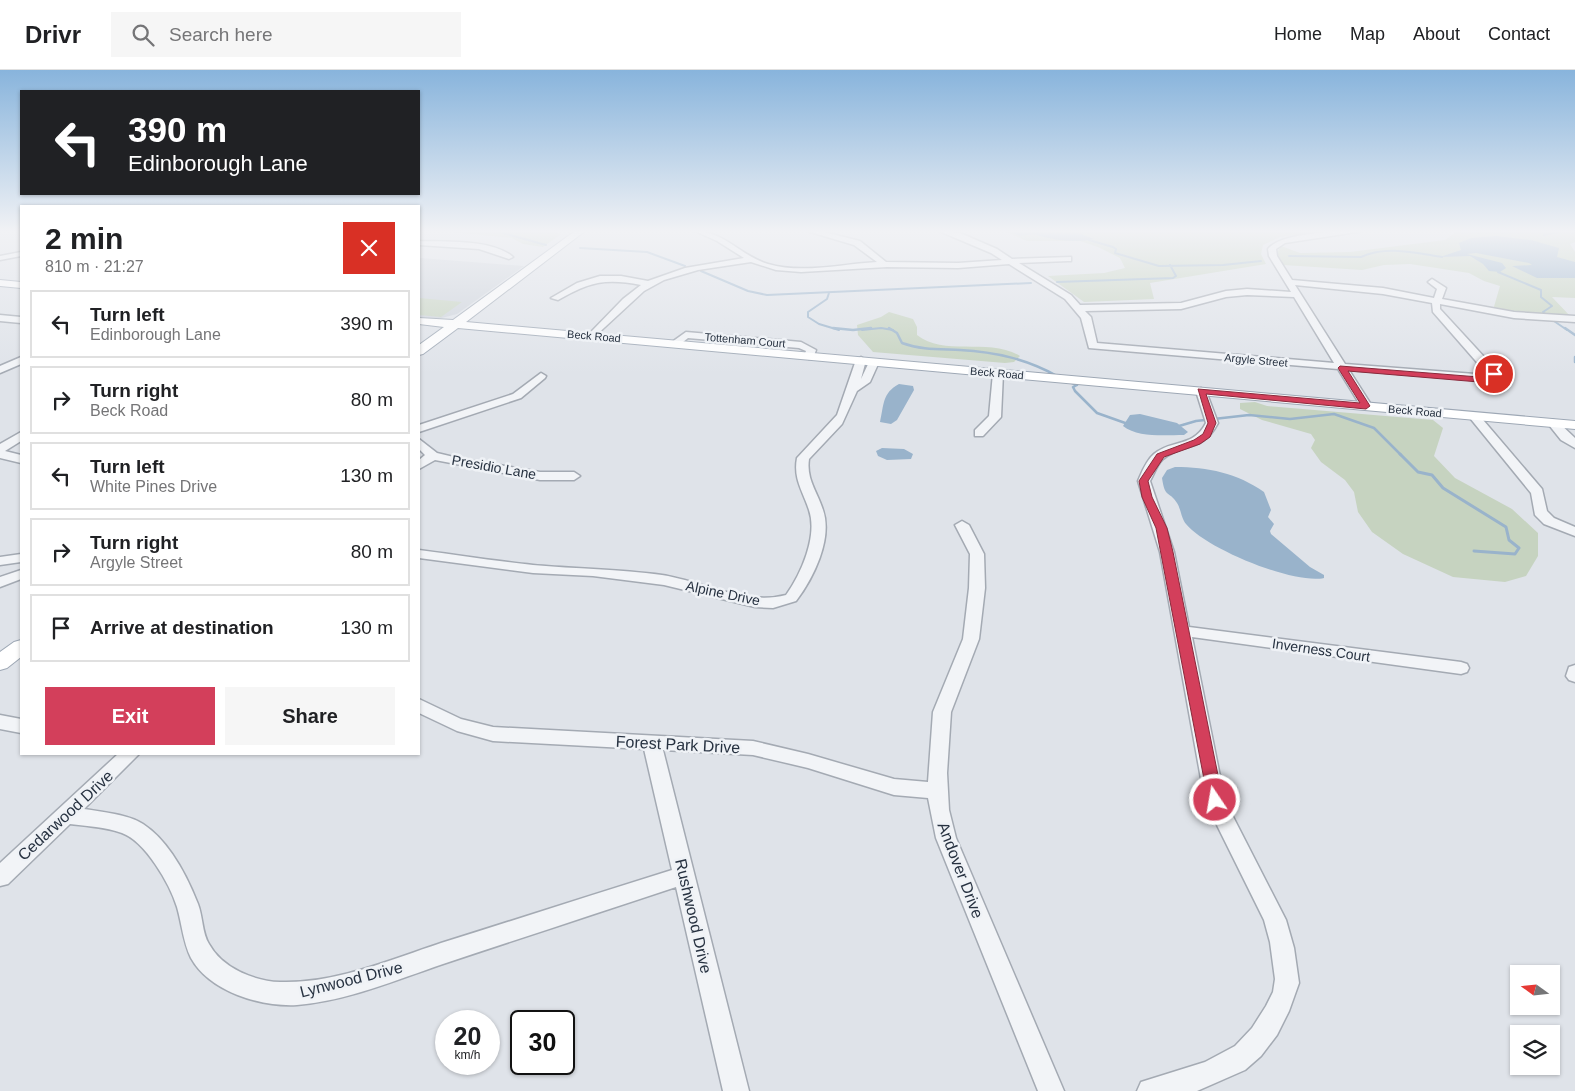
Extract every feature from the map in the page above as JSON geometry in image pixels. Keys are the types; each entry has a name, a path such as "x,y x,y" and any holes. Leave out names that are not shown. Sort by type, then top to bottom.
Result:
{"main road":[{"path":"420,350 516,279"},
{"path":"0,283 20,285"},
{"name":"Beck Road","path":"420,321 1553,423 1573,427"},
{"path":"0,662 20,648"}],"street":[{"path":"555,298 584,279"},
{"path":"631,279 649,284"},
{"path":"592,336 634,294 649,284 664,279"},
{"name":"Argyle Street","path":"1039,279 1068,297 1079,308 1089,325 1094,346 1492,379 1494,374 1436,310 1442,288 1432,282"},
{"path":"1288,279 1366,406"},
{"path":"1290,282 1365,288 1514,315 1575,319"},
{"path":"1079,308 1181,306 1226,294 1247,292 1298,295"},
{"path":"0,318 20,320"},
{"path":"0,370 20,360"},
{"name":"Alpine Drive","path":"420,554 533,569 593,572 664,580 755,602 773,603 785,601 791,598 798,588 819,526 815,507 801,479 803,458 812,446 837,424 853,389 866,380 867,361"},
{"path":"979,433 994,417 998,373"},
{"path":"420,428 517,396 541,376"},
{"path":"1150,1091 1195,1080 1238,1060 1264,1032 1277,1010 1287,982 1281,938 1254,877 1226,828 1215,800 1162,528 1147,497 1144,481 1161,456 1197,442 1207,436 1212,423 1201,391"},
{"path":"1474,416 1537,492 1540,512 1549,521 1575,532"},
{"path":"1553,423 1565,437 1575,444"},
{"path":"0,449 20,437"},
{"name":"Presidio Lane","path":"420,444 433,456 540,476 574,476"},
{"path":"0,454 20,459"},
{"path":"420,464 433,456"},
{"name":"Andover Drive","path":"962,525 977,554 976,588 971,638 942,712 937,773 939,810 946,838 1051,1091"},
{"path":"0,561 20,558"},
{"path":"0,582 20,574"},
{"name":"Inverness Court","path":"1182,631 1461,668"},
{"path":"1575,671 1575,676"},
{"name":"Forest Park Drive","path":"420,706 450,723 471,731 493,734 753,748 808,761 894,787 938,791"},
{"path":"0,722 20,726"},
{"name":"Rushwood Drive","path":"652,742 736,1091"},
{"name":"Cedarwood Drive","path":"0,877 129,755"},
{"name":"Lynwood Drive","path":"65,815 134,829 154,846 188,906 198,946 209,964 238,983 262,992 290,994 330,988 372,977 684,875"}],"shaded area":[{"path":"420,279 506,279 457,314 438,319 420,318"}],"green space":[{"path":"1052,279 1177,279 1150,283 1154,299 1084,302"},
{"path":"1480,279 1575,279 1575,298 1552,297 1571,317 1493,310 1500,286"},
{"path":"420,298 462,302 441,317 420,315"},
{"path":"889,312 913,319 917,327 917,335 928,341 940,345 994,348 1020,356 1014,362 1005,363 873,352 858,335 857,325 881,317"},
{"path":"1255,402 1267,406 1433,420 1443,428 1434,456 1455,478 1512,509 1538,533 1538,556 1526,576 1505,582 1453,577 1403,554 1372,532 1358,512 1354,492 1345,480 1321,462 1311,448 1315,440 1311,434 1262,420 1240,409 1240,403"}],"water":[{"path":"899,384 913,386 914,390 897,420 891,424 880,422 883,405 889,391"},
{"path":"1140,414 1177,423 1188,432 1184,435 1152,435 1129,430 1123,426 1130,415"},
{"path":"882,448 904,449 913,454 911,459 887,460 878,456 876,451"},
{"path":"1175,467 1199,468 1222,472 1254,485 1264,492 1271,510 1268,517 1274,524 1270,531 1271,534 1310,567 1324,575 1324,578 1310,579 1292,576 1251,563 1211,544 1196,533 1186,524 1177,503 1164,489 1162,478 1167,470"}],"waterway":[{"path":"719,279 748,291 767,295 1031,283"},
{"path":"1057,282 1154,279"},
{"path":"1514,279 1541,290 1541,297 1552,306 1543,312 1546,315"},
{"path":"829,293 827,299 808,312 808,317 819,324 839,330"},
{"path":"1551,319 1567,330"},
{"path":"833,328 853,330 871,328"},
{"path":"862,330 881,328 892,330"},
{"path":"1565,328 1575,335"},
{"path":"892,330 897,333 902,343 909,345 998,355 1034,365 1057,376"},
{"path":"1575,357 1575,362"},
{"path":"1072,383 1077,385 1073,387 1075,391 1097,413 1128,424"},
{"path":"1179,426 1196,421 1249,415 1290,419 1334,414 1374,428 1418,472 1432,475 1443,488 1506,527 1509,540 1519,548 1515,554 1474,551"}],"route":[{"path":"1215,800 1162,528 1147,497 1144,481 1152,465 1161,456 1197,442 1207,436 1212,423 1201,391 1366,406 1342,368 1479,380 1492,379 1494,374"}]}
